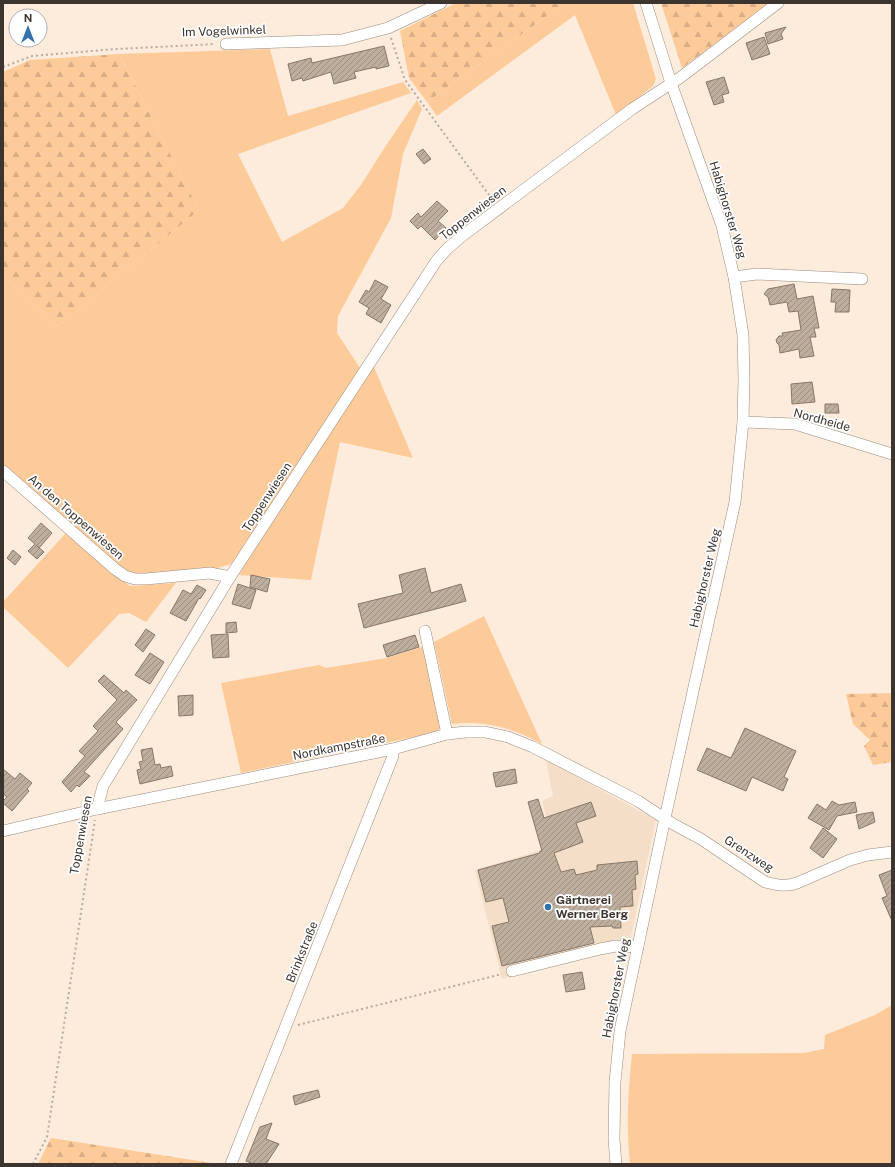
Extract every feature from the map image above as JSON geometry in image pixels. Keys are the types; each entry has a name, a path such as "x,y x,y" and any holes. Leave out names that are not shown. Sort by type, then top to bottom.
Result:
{"street":[{"name":"Im Vogelwinkel","path":"226,44 342,40 388,28 441,3"},
{"name":"Habighorster Weg","path":"616,1164 614,1139 615,1082 620,1031 665,818 735,502 743,422 743,335 734,277 722,226 671,83 646,3"},
{"name":"Toppenwiesen","path":"97,808 103,786 230,577 437,260 462,236 499,208 778,3"},
{"path":"734,277 757,274 862,279"},
{"name":"Nordheide","path":"743,422 795,424 892,454"},
{"name":"An den Toppenwiesen","path":"3,471 115,569 125,576 135,579 146,579 210,573 230,577"},
{"path":"425,631 447,734"},
{"name":"Nordkampstraße","path":"3,831 97,808 393,749 447,734 466,732 485,732 508,737 540,750 638,801 665,818"},
{"name":"Brinkstraße","path":"231,1164 393,756 393,749"},
{"name":"Grenzweg","path":"665,818 701,839 765,882 777,886 788,886 797,883 850,860 868,855 892,852"},
{"path":"512,971 600,949 616,946 638,947"}],"path":[{"path":"388,28 405,80 499,208"},
{"name":"Im Vogelwinkel","path":"3,67 32,56 116,49 226,44"},
{"name":"Toppenwiesen","path":"33,1164 47,1137 97,808"},
{"path":"286,1028 512,971"}],"shaded area":[{"path":"546,760 656,820 628,950 601,954 502,979 475,870 554,846 542,801 553,796"}],"green space":[{"path":"456,3 565,3 427,102 409,78 400,31"},
{"path":"565,3 633,3 656,79 653,86 616,115 575,15 437,116 427,102"},
{"path":"661,3 770,3 682,68"},
{"path":"270,49 288,116 403,82 411,93 238,154 282,242 343,208 361,185 417,100 422,109 403,154 391,218 338,316 337,333 360,368 244,548 231,564 218,568 146,575 130,573 112,560 3,465 3,275 58,326 199,210 119,54"},
{"path":"119,54 199,210 58,326 3,275 3,72 30,60"},
{"path":"373,365 413,458 340,442 311,580 239,575"},
{"path":"66,533 130,586 176,583 146,622 129,613 119,614 68,668 3,607 3,602"},
{"path":"484,616 542,744 531,738 499,726 476,723 452,724 434,642"},
{"path":"425,646 441,724 438,732 241,773 221,683 319,665 326,668 387,658"},
{"path":"892,693 892,762 873,765 864,746 870,740 853,724 846,694"},
{"path":"892,1005 892,1164 630,1164 628,1109 632,1054 804,1053 824,1049 825,1035 875,1015"},
{"path":"51,1138 218,1164 38,1164"}],"building":[{"path":"786,27 781,34 783,39 768,44 765,33"},
{"path":"764,37 770,54 752,60 746,43"},
{"path":"384,46 389,66 376,69 376,67 354,72 356,78 334,84 331,72 303,81 302,78 292,81 288,64 311,58 312,63"},
{"path":"724,77 729,93 722,95 724,102 714,105 706,82"},
{"path":"423,149 431,159 424,164 416,154"},
{"path":"437,201 448,211 438,221 446,228 435,240 421,226 418,229 410,221 418,213 421,217"},
{"path":"375,280 388,287 381,299 391,305 381,323 366,314 369,308 359,302 366,290 369,292"},
{"path":"794,284 797,299 813,296 819,328 814,328 816,337 810,337 814,356 800,358 799,349 780,353 779,345 776,340 779,336 783,336 782,333 801,330 798,311 789,312 787,302 770,305 768,297 764,294 768,289"},
{"path":"832,289 850,290 849,312 835,312 836,302 831,302"},
{"path":"812,382 815,402 792,404 791,384"},
{"path":"825,404 838,404 839,413 825,413"},
{"path":"41,523 52,533 39,548 44,552 37,559 28,551 35,544 28,538"},
{"path":"13,550 21,557 15,565 7,558"},
{"path":"425,568 431,593 461,584 466,601 364,628 358,604 403,593 399,575"},
{"path":"251,575 270,579 267,592 250,587"},
{"path":"238,584 256,590 250,609 232,604"},
{"path":"197,585 206,590 200,599 199,598 186,621 170,613 183,590 191,594"},
{"path":"236,622 237,632 226,633 226,623"},
{"path":"146,629 155,635 143,652 135,645"},
{"path":"228,634 229,657 213,658 211,635"},
{"path":"415,635 419,647 387,657 383,645"},
{"path":"150,653 164,662 150,684 135,675"},
{"path":"104,675 124,693 126,690 137,700 116,722 123,729 84,772 90,776 79,787 77,785 71,792 62,782 85,756 79,751 98,731 93,726 117,700 98,681"},
{"path":"193,695 193,715 179,716 178,696"},
{"path":"745,728 796,751 784,777 788,779 783,791 752,777 746,791 697,770 707,748 731,758"},
{"path":"152,748 155,765 160,764 161,768 171,766 173,776 140,784 137,770 141,769 139,762 143,761 141,750"},
{"path":"3,769 15,779 20,773 32,783 27,789 29,791 12,811 3,803 7,797 3,794"},
{"path":"515,769 517,783 496,787 493,773"},
{"path":"538,799 544,818 591,802 596,816 576,823 583,842 554,853 561,872 574,869 576,875 597,870 597,865 637,861 638,874 635,875 636,889 632,890 633,906 620,907 621,928 613,928 612,926 590,927 594,943 502,966 492,926 509,922 503,898 486,902 478,870 540,853 540,851 542,851 528,802"},
{"path":"832,801 839,805 855,802 857,812 837,816 829,830 808,818 817,804 826,810"},
{"path":"873,812 875,822 859,829 856,815"},
{"path":"823,828 837,839 823,858 810,848"},
{"path":"892,870 892,921 882,898 887,896 879,875"},
{"path":"582,972 585,989 566,992 563,975"},
{"path":"318,1090 320,1097 295,1105 293,1096"},
{"path":"272,1123 266,1139 279,1144 266,1164 254,1164 246,1161 260,1127"}],"place":[{"name":"Gärtnerei Werner Berg","path":"548,907"}]}
